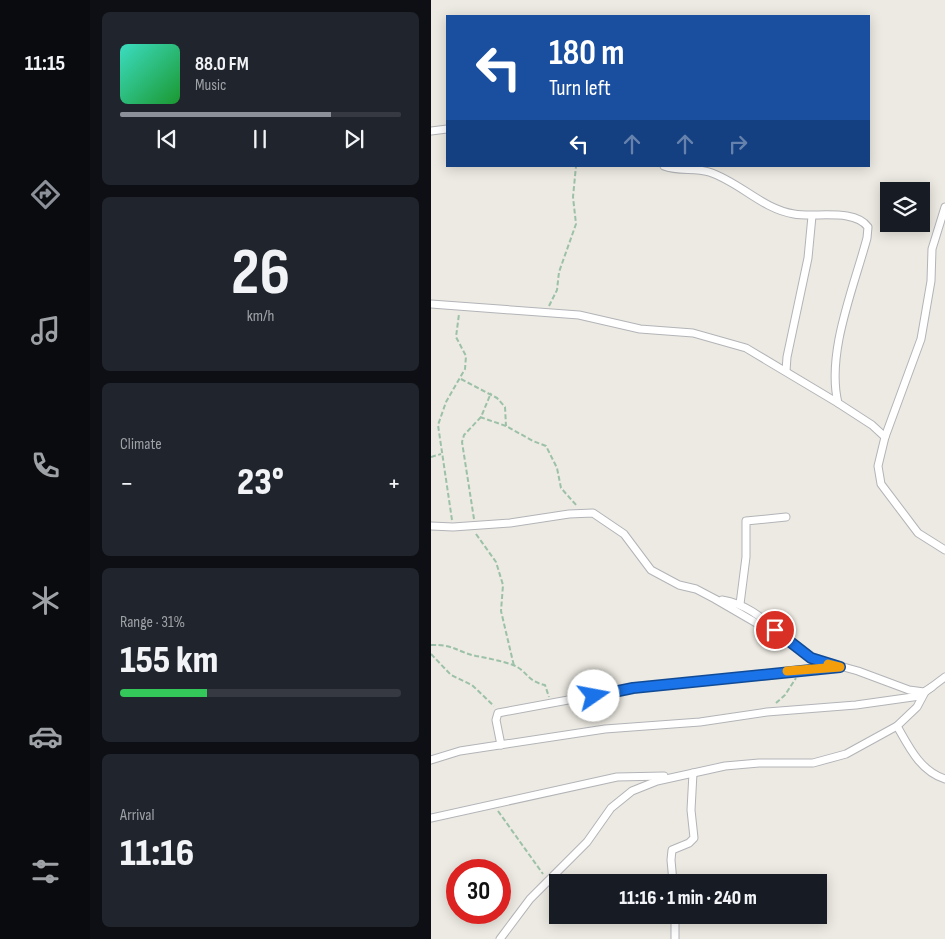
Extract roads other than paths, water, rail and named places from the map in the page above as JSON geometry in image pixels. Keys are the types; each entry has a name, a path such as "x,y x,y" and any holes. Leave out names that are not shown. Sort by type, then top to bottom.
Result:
{"street":[{"path":"431,132 446,129"},
{"path":"668,167 680,170 708,171 747,190 776,209 793,214 851,218 861,221 868,227 867,238 842,329 834,380 838,403"},
{"path":"945,207 933,249 931,281 921,339 885,437 878,466 881,484 918,533 945,550"},
{"path":"786,371 787,357 808,258 812,216"},
{"path":"431,304 579,315 640,329 693,332 746,348 838,403 879,430 885,437"},
{"path":"431,526 453,527 510,523 585,512 593,513 624,534 651,570 679,585 696,589 715,599 782,638 811,658 858,671 909,690 924,692 933,687"},
{"path":"740,604 746,557 746,521 786,517"},
{"path":"715,599 740,604 768,623 782,638"},
{"path":"501,745 496,720 499,713 633,688 801,669 840,667"},
{"path":"431,760 460,751 605,729 700,722 767,712 920,696 945,678"},
{"path":"500,939 530,899 577,853 611,808 641,786 693,773 741,764 794,764 822,761 846,754 897,726 917,707 925,692"},
{"path":"897,726 914,755 935,776 945,779"},
{"path":"672,874 672,850 689,843 694,838 691,810 693,773"},
{"path":"431,818 617,777 675,777"},
{"path":"675,924 675,939"}]}
